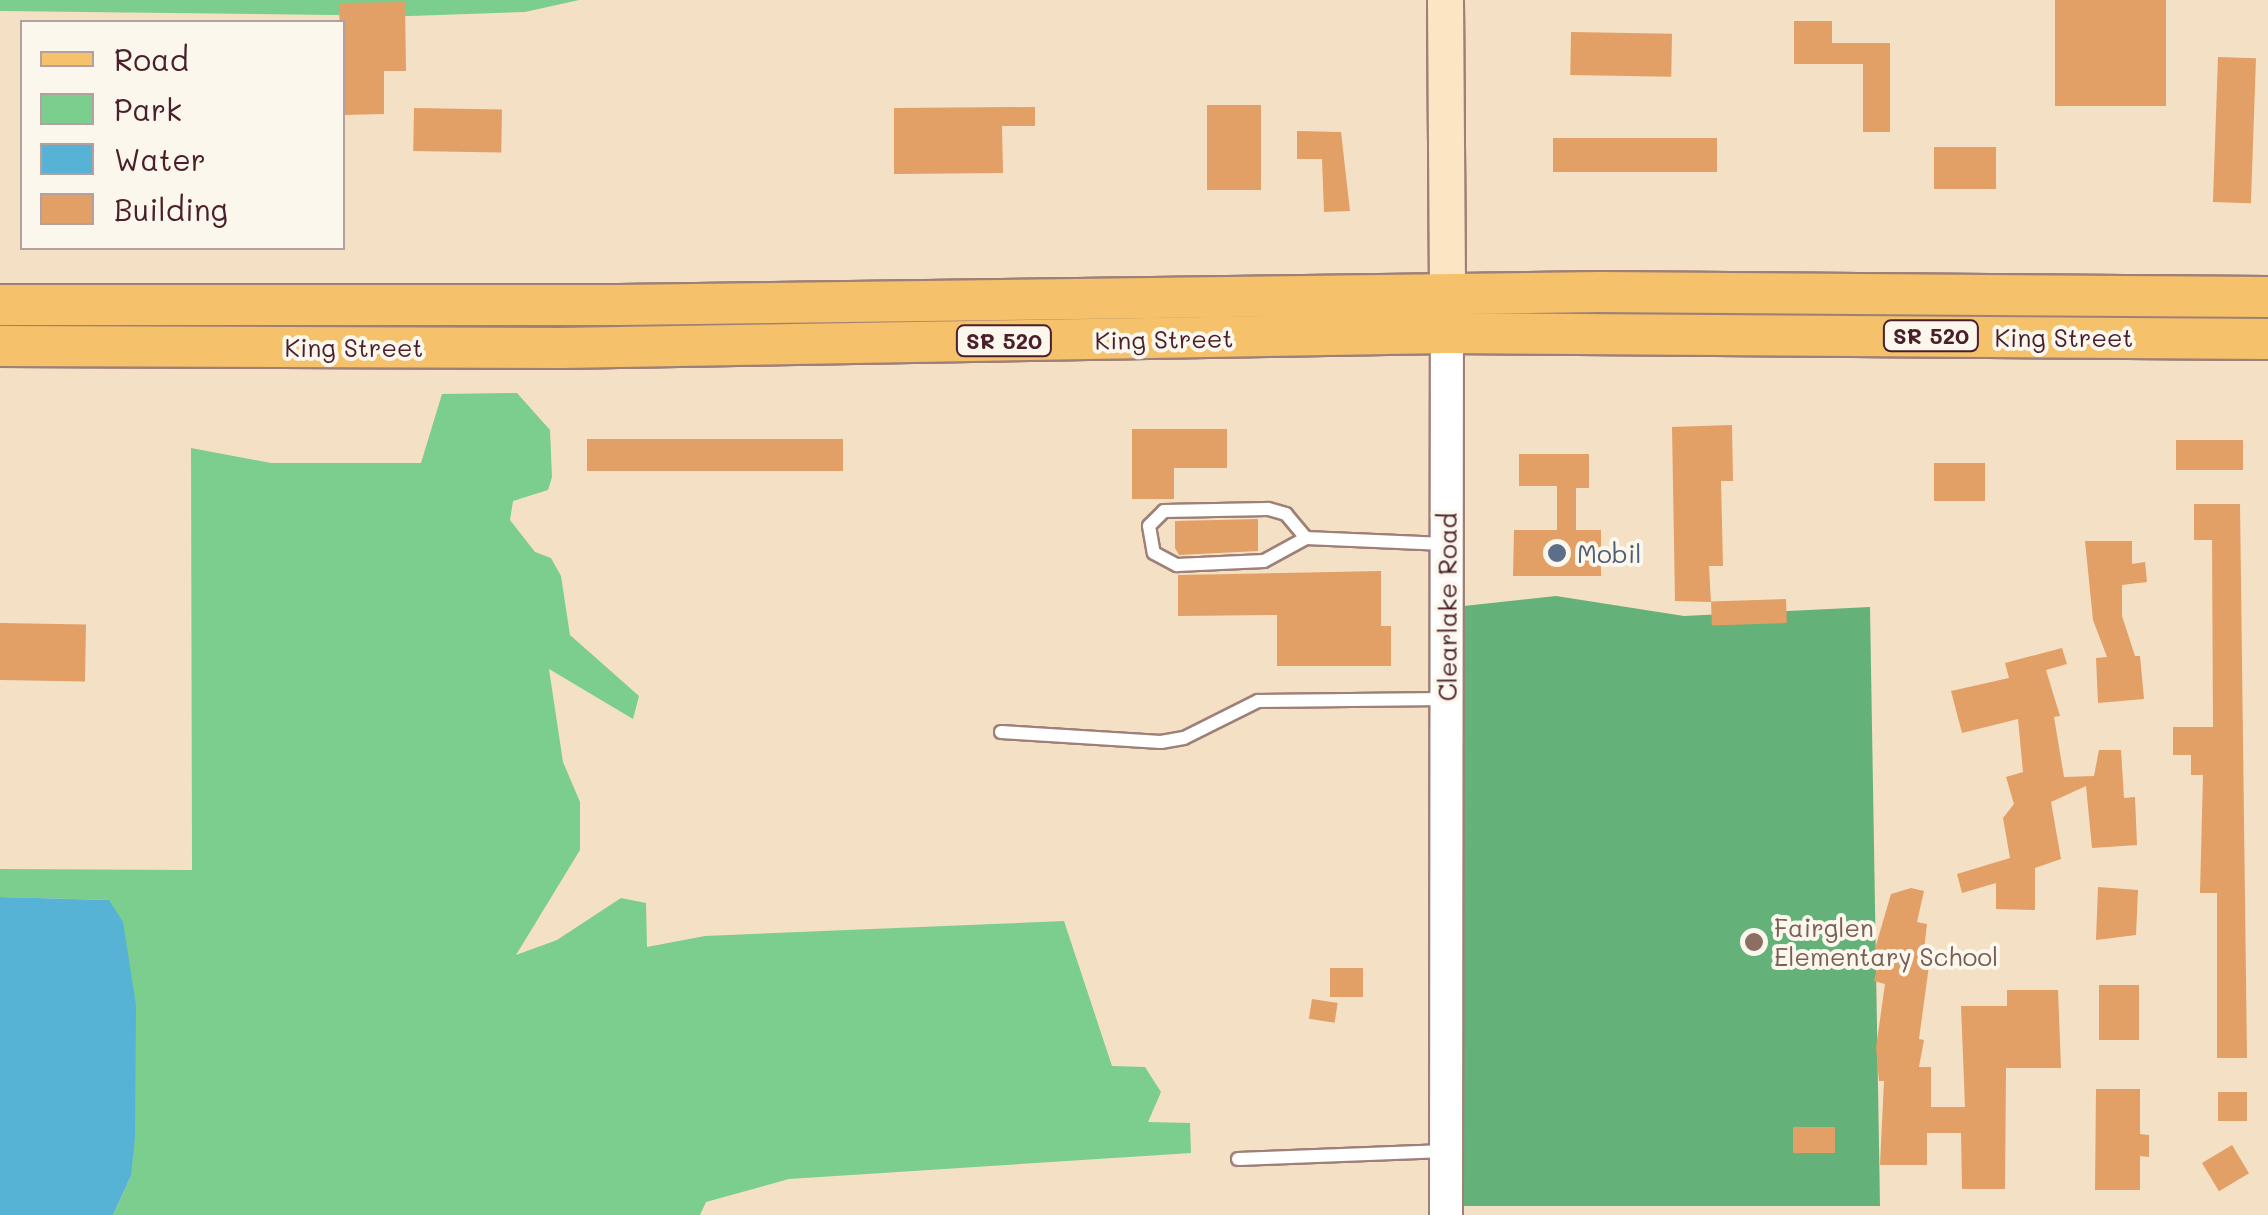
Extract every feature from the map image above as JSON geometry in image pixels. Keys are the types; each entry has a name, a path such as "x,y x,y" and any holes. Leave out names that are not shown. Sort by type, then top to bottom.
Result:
{"main road":[{"name":"Clearlake Road","path":"1444,0 1447,333"},
{"name":"King Street","path":"0,305 618,305 1446,293 2268,297"},
{"path":"866,300 867,342"},
{"path":"250,347 284,331 558,329 593,320 618,305"},
{"path":"2225,338 2245,318 2268,318"},
{"name":"King Street","path":"0,346 867,342 1447,333 2268,338"}],"street":[{"name":"Clearlake Road","path":"1446,1215 1447,333"}],"lane":[{"path":"1306,538 1286,514 1268,508 1164,511 1150,526 1154,553 1177,565 1264,561 1306,538 1448,544"},
{"path":"1001,732 1162,742 1258,700 1447,699"},
{"path":"1238,1159 1446,1151"}],"green space":[{"path":"0,0 579,0 525,12 410,16 0,11"},
{"path":"517,393 550,430 552,477 548,490 513,501 510,520 535,552 551,558 561,576 570,635 639,696 633,719 549,669 563,762 580,802 580,850 516,955 557,940 621,898 646,903 647,947 705,936 1064,921 1112,1066 1145,1067 1161,1092 1148,1122 1190,1123 1191,1153 789,1179 706,1202 700,1215 113,1215 131,1176 109,900 0,897 0,869 192,870 191,448 271,463 421,463 442,394"},
{"path":"1556,596 1684,616 1870,607 1880,1206 1457,1206 1464,606"}],"water":[{"path":"0,897 109,900 123,922 136,1005 135,1137 131,1176 113,1215 0,1215"}],"building":[{"path":"2055,0 2166,0 2166,106 2055,106"},
{"path":"405,2 406,71 384,71 384,114 345,115 345,20 339,20 339,3"},
{"path":"1794,21 1832,21 1832,43 1890,43 1890,132 1863,132 1863,64 1794,64"},
{"path":"1571,32 1672,34 1671,77 1570,75"},
{"path":"2218,57 2256,58 2251,203 2213,202"},
{"path":"1207,105 1261,105 1261,190 1207,190"},
{"path":"1035,107 1035,126 1002,126 1003,173 894,174 894,108"},
{"path":"414,108 502,110 501,153 413,151"},
{"path":"1297,131 1341,132 1350,211 1324,212 1322,159 1297,159"},
{"path":"1553,138 1717,138 1717,172 1553,172"},
{"path":"1934,147 1996,147 1996,189 1934,189"},
{"path":"1732,425 1733,481 1721,481 1723,566 1709,566 1711,602 1675,601 1672,427"},
{"path":"1132,429 1227,429 1227,468 1174,468 1174,499 1132,499"},
{"path":"587,439 843,439 843,471 587,471"},
{"path":"2176,440 2243,440 2243,470 2176,470"},
{"path":"1519,454 1589,454 1589,488 1576,488 1576,530 1601,530 1601,576 1513,576 1514,530 1557,530 1557,486 1519,486"},
{"path":"1934,463 1985,463 1985,501 1934,501"},
{"path":"2194,504 2240,504 2247,1058 2217,1058 2217,893 2200,893 2203,775 2191,775 2191,755 2173,755 2173,727 2213,727 2212,540 2194,540"},
{"path":"1258,519 1258,551 1179,555 1175,548 1175,521"},
{"path":"2085,541 2132,541 2132,564 2145,562 2147,582 2122,585 2122,616 2135,656 2140,656 2144,699 2098,703 2096,658 2107,657 2093,620"},
{"path":"1381,571 1381,626 1391,626 1391,666 1277,666 1277,615 1178,616 1178,575"},
{"path":"1786,599 1787,623 1712,626 1711,602"},
{"path":"0,623 86,625 85,681 0,680"},
{"path":"2062,648 2067,664 2046,670 2060,716 2054,717 2064,777 2094,776 2099,750 2121,750 2124,798 2135,797 2137,845 2092,848 2086,786 2051,802 2061,859 2035,868 2035,910 1996,909 1996,883 1962,893 1957,874 2010,858 2003,818 2014,804 2006,777 2023,772 2018,719 1962,733 1951,691 2009,678 2005,663"},
{"path":"2098,887 2138,890 2136,935 2096,940"},
{"path":"1911,888 1924,891 1917,922 1927,924 1924,950 1931,951 1919,1067 1931,1067 1931,1107 1965,1107 1961,1006 2007,1006 2007,990 2058,990 2061,1068 2006,1068 2005,1189 1962,1189 1961,1133 1927,1133 1927,1165 1880,1165 1884,1081 1879,1081 1876,1048 1885,984 1874,981 1879,960 1872,959 1891,894"},
{"path":"1330,968 1363,968 1363,997 1330,997"},
{"path":"2099,985 2139,985 2139,1040 2099,1040"},
{"path":"1312,999 1338,1003 1335,1023 1309,1019"},
{"path":"2096,1089 2140,1089 2140,1134 2149,1135 2149,1157 2140,1156 2140,1190 2095,1190"},
{"path":"2218,1092 2247,1092 2247,1121 2218,1121"},
{"path":"1793,1127 1835,1127 1835,1153 1793,1153"},
{"path":"2232,1145 2249,1173 2219,1191 2202,1163"}],"place":[{"name":"Mobil","path":"1557,553"},
{"name":"Fairglen Elementary School","path":"1754,942"}]}
